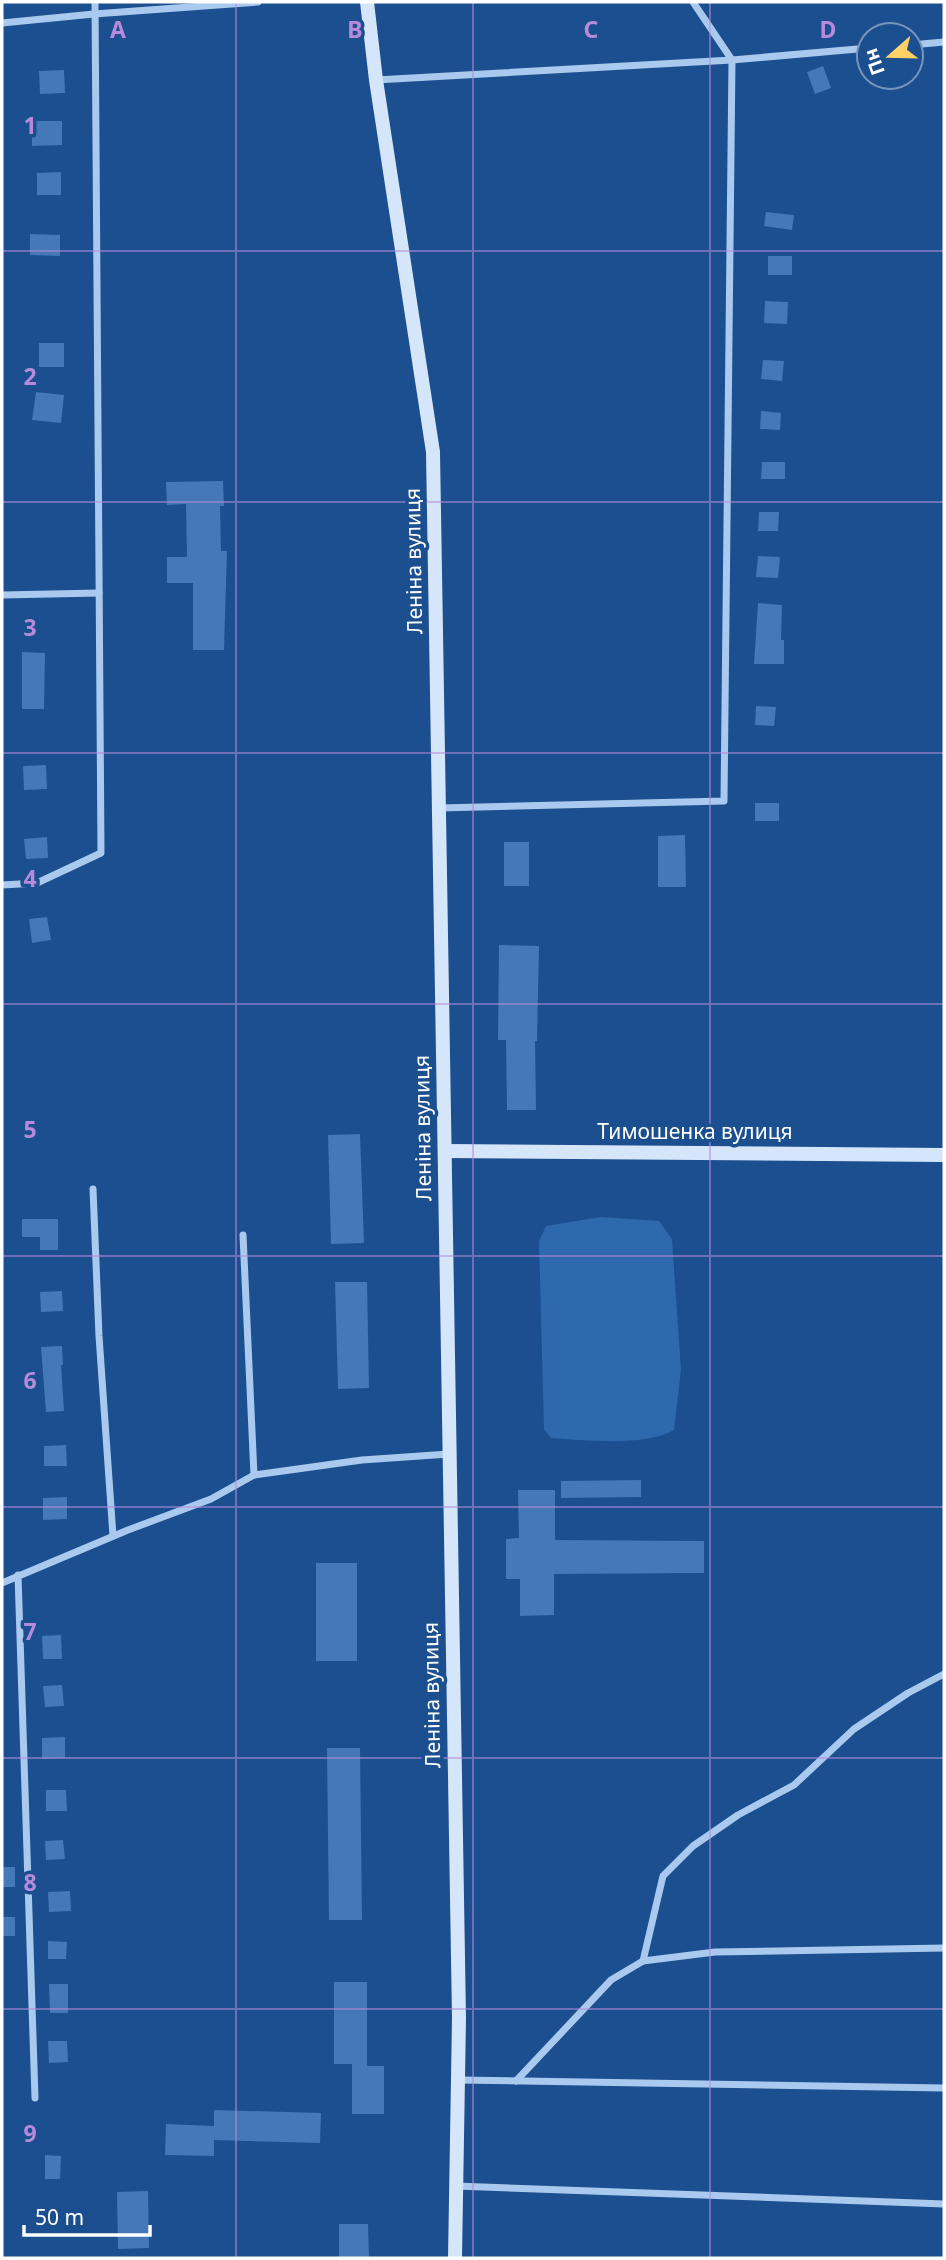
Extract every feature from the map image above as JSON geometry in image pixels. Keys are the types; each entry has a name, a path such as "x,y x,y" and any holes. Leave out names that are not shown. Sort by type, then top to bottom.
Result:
{"street":[{"path":"2,885 37,883 101,853 95,2"},
{"path":"2,23 94,13 258,2"},
{"name":"Леніна вулиця","path":"367,2 376,80 433,452 459,2004 455,2258"},
{"path":"438,808 724,801 732,60 693,2"},
{"path":"925,44 944,42"},
{"path":"376,80 732,60 855,49"},
{"path":"2,596 99,593"},
{"name":"Тимошенка вулиця","path":"444,1151 944,1155"},
{"path":"93,1189 99,1336 113,1536"},
{"path":"243,1235 254,1475"},
{"path":"2,1583 113,1536 211,1499 254,1475 362,1460 449,1454"},
{"path":"19,1576 35,2098"},
{"path":"643,1961 663,1876 693,1846 738,1815 794,1785 854,1729 908,1693 944,1674"},
{"path":"516,2081 611,1980 643,1961 715,1952 944,1948"},
{"path":"458,2080 944,2088"},
{"path":"456,2186 944,2204"}],"shaded area":[{"path":"601,1217 659,1221 672,1239 681,1370 674,1430 648,1439 614,1441 551,1438 544,1429 539,1241 546,1226"}],"building":[{"path":"823,66 831,88 815,94 807,72"},
{"path":"64,70 65,93 40,94 39,71"},
{"path":"32,121 62,121 62,145 32,146"},
{"path":"61,172 61,195 37,195 37,173"},
{"path":"766,212 794,215 792,230 764,226"},
{"path":"30,234 60,235 60,256 30,255"},
{"path":"768,256 792,256 792,275 768,275"},
{"path":"765,301 788,302 787,324 764,323"},
{"path":"39,343 64,343 64,367 39,367"},
{"path":"763,360 784,361 782,381 761,379"},
{"path":"36,392 64,395 61,423 32,420"},
{"path":"761,411 781,413 780,430 760,429"},
{"path":"762,462 785,462 785,479 761,479"},
{"path":"223,481 224,506 220,506 221,551 227,551 224,650 193,650 193,583 167,583 167,557 187,557 186,504 167,505 166,482"},
{"path":"759,512 779,512 778,531 758,531"},
{"path":"758,556 780,557 778,578 756,577"},
{"path":"758,603 782,605 781,640 784,640 784,664 754,664"},
{"path":"22,652 45,653 44,709 22,709"},
{"path":"756,706 776,707 774,726 755,725"},
{"path":"46,765 47,789 24,790 23,766"},
{"path":"755,803 779,803 779,821 755,821"},
{"path":"685,835 686,887 658,887 658,836"},
{"path":"47,837 48,858 26,859 24,839"},
{"path":"504,842 529,842 529,886 504,886"},
{"path":"47,917 51,940 32,943 29,919"},
{"path":"499,945 539,946 535,1041 536,1110 507,1110 506,1040 498,1040"},
{"path":"360,1134 364,1243 331,1244 328,1135"},
{"path":"22,1219 58,1219 58,1250 40,1250 40,1237 22,1237"},
{"path":"335,1282 367,1282 369,1388 338,1389"},
{"path":"62,1291 63,1311 41,1312 40,1292"},
{"path":"62,1346 64,1411 46,1412 41,1347"},
{"path":"66,1445 67,1466 44,1466 44,1446"},
{"path":"641,1480 641,1497 561,1498 561,1481"},
{"path":"518,1490 555,1490 555,1540 704,1541 704,1573 554,1574 554,1615 520,1616 520,1579 506,1579 506,1539 519,1538"},
{"path":"67,1497 67,1519 43,1520 43,1498"},
{"path":"316,1563 357,1563 357,1661 316,1661"},
{"path":"61,1635 62,1659 43,1659 42,1636"},
{"path":"62,1685 64,1706 45,1707 43,1686"},
{"path":"65,1737 65,1758 42,1759 42,1738"},
{"path":"327,1748 360,1748 362,1920 329,1920"},
{"path":"46,1790 66,1790 67,1811 46,1811"},
{"path":"63,1840 65,1859 46,1860 45,1841"},
{"path":"2,1867 15,1867 15,1887 2,1887"},
{"path":"70,1891 71,1911 49,1912 48,1892"},
{"path":"2,1917 15,1917 15,1936 2,1936"},
{"path":"48,1941 67,1942 66,1959 48,1959"},
{"path":"334,1982 367,1982 367,2066 384,2066 384,2114 352,2114 352,2064 334,2064"},
{"path":"49,1984 68,1984 68,2013 50,2013"},
{"path":"48,2041 67,2041 68,2062 49,2063"},
{"path":"214,2110 321,2113 320,2143 214,2140 214,2156 165,2155 166,2124 214,2126"},
{"path":"45,2155 61,2156 60,2179 45,2179"},
{"path":"148,2191 149,2248 118,2249 117,2192"},
{"path":"339,2224 368,2224 369,2258 339,2258"}]}
